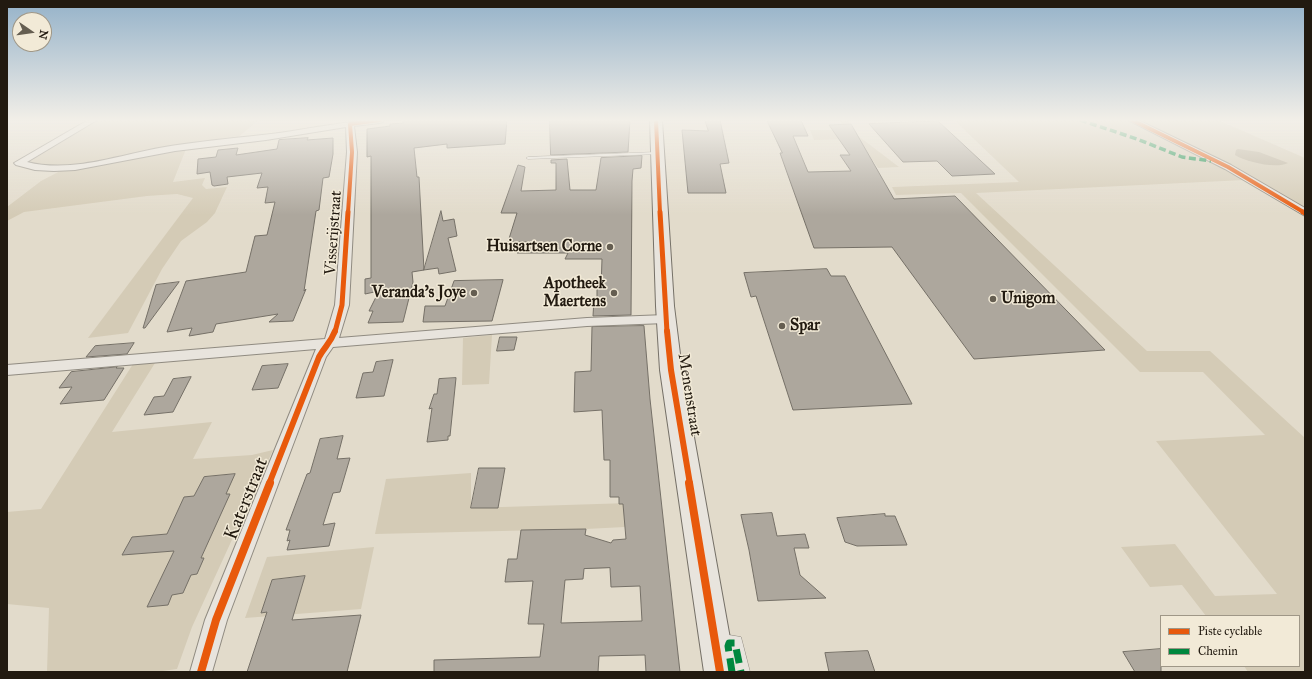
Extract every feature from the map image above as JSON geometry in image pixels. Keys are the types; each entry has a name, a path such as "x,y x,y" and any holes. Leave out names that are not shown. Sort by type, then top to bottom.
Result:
{"main road":[{"name":"Menenstraat","path":"652,152 671,370 720,672"}],"street":[{"path":"39,152 20,163 38,167 67,167 113,160 148,152"},
{"name":"Visserijstraat","path":"331,342 342,305 352,152"},
{"path":"1197,152 1228,167 1305,213"},
{"path":"7,370 331,342 588,322 666,319"},
{"name":"Katerstraat","path":"201,672 216,620 235,569 319,357 323,349 331,342"},
{"path":"732,672 728,646 729,643 735,643 740,672"}],"lane":[{"path":"528,158 626,152"}],"shaded area":[{"path":"43,152 158,152 83,164 54,166 26,162"},
{"path":"170,152 185,152 173,182 205,178 202,185 206,189 227,187 215,213 207,222 181,241 162,269 128,333 88,338 193,198 177,194 147,196 24,212 7,221 7,207 41,181 62,170"},
{"path":"866,152 879,152 899,167 878,168"},
{"path":"987,152 1193,152 1245,180 976,193 1147,351 1210,351 1305,438 1305,672 1248,672 1245,667 1300,667 1300,615 1205,615 1182,585 1150,587 1121,547 1175,544 1215,596 1277,594 1156,441 1265,435 1203,372 1140,372 961,193 896,195 892,187 1019,182"},
{"path":"1204,152 1291,152 1305,158 1305,209 1221,160"},
{"path":"1236,152 1259,152 1288,163 1283,165 1261,164 1235,155"},
{"path":"492,335 489,384 462,385 463,338"},
{"path":"155,363 112,432 212,422 193,459 252,455 273,450 192,627 177,669 156,672 47,672 49,608 7,604 7,512 41,509 133,364"},
{"path":"471,473 471,508 661,502 663,525 586,529 375,534 386,479"},
{"path":"374,547 361,609 245,618 267,557"}],"building":[{"path":"218,152 237,152 236,155 259,152 333,152 329,177 323,178 319,210 316,211 304,291 306,289 293,321 269,322 278,314 216,324 213,332 189,336 192,328 167,332 186,281 246,272 255,236 267,235 275,202 265,203 268,187 257,188 262,173 227,177 228,184 214,186 212,185 210,172 197,174 198,159 216,157"},
{"path":"367,152 414,152 417,177 419,177 424,270 412,272 413,282 403,322 368,323 373,311 369,311 379,291 365,294 365,279 371,278 371,156 367,157"},
{"path":"551,152 628,152 628,152 551,155"},
{"path":"684,152 727,152 729,163 720,164 726,193 688,193"},
{"name":"Unigom","path":"781,152 800,152 808,172 851,171 840,155 850,155 848,152 867,152 894,199 955,196 1105,350 974,359 892,247 814,248 780,153 782,153"},
{"path":"894,152 971,152 995,174 952,176 937,161 903,162"},
{"path":"642,156 641,168 633,169 632,181 631,315 593,316 594,299 597,298 597,288 601,288 602,259 565,259 568,253 517,253 528,242 508,242 517,213 501,213 518,165 525,167 521,191 556,190 556,163 551,163 551,160 567,159 570,190 596,190 601,158"},
{"path":"441,211 443,221 454,219 457,236 448,238 456,271 439,274 438,268 424,270"},
{"path":"827,269 831,276 845,276 912,404 793,410 756,296 751,297 744,273"},
{"name":"Veranda's Joye","path":"503,280 492,321 423,322 425,306 445,306 454,281"},
{"path":"179,282 145,328 143,328 156,285"},
{"path":"644,326 650,399 680,672 646,672 645,655 599,656 598,672 434,672 434,660 540,657 544,624 528,624 533,581 505,582 508,559 517,559 521,530 586,529 585,535 611,543 613,540 626,539 623,504 619,504 619,497 610,497 610,460 604,460 602,410 574,412 575,372 591,371 592,327","holes":["610,568 611,587 640,586 642,621 561,623 565,580 583,579 584,569"]},
{"path":"500,337 517,337 514,350 497,351"},
{"path":"134,343 127,354 86,357 95,346"},
{"path":"393,360 384,396 356,398 363,373 373,372 376,362"},
{"path":"288,364 278,388 252,390 262,366"},
{"path":"117,367 116,368 124,368 104,400 60,404 72,387 59,388 71,372"},
{"path":"191,377 173,412 144,415 154,397 164,396 173,379"},
{"path":"456,378 450,436 448,436 448,440 427,442 432,408 429,409 434,394 437,394 439,379"},
{"path":"343,436 337,459 350,458 340,492 333,493 323,525 335,523 329,546 287,550 290,540 287,541 290,530 286,530 307,474 310,473 320,439"},
{"path":"479,468 505,468 498,508 471,508"},
{"path":"235,474 226,494 230,494 201,558 204,558 197,574 191,575 183,593 172,595 168,605 147,607 174,551 122,555 132,537 167,534 184,497 194,496 204,477"},
{"path":"772,513 777,536 805,534 809,548 794,548 800,575 826,598 758,601 741,515"},
{"path":"885,514 885,516 895,516 907,545 857,546 845,542 837,518"},
{"path":"305,576 292,620 361,615 347,672 247,672 267,612 261,613 272,580"},
{"path":"1160,649 1161,672 1135,672 1123,652"},
{"path":"868,651 875,672 829,672 825,653"}],"marked path":[{"path":"1168,152 1191,159 1211,161"},
{"path":"732,672 728,646 729,643 735,643 741,672"}],"cycle path":[{"path":"201,672 216,620 319,357 323,349 331,342 337,325 342,305 352,152"},
{"path":"658,152 665,306 671,370 720,672"},
{"path":"1197,152 1228,167 1305,213"}],"place":[{"name":"Huisartsen Corne","path":"610,247"},
{"name":"Veranda's Joye","path":"474,293"},
{"name":"Apotheek Maertens","path":"614,293"},
{"name":"Unigom","path":"993,299"},
{"name":"Spar","path":"782,326"}]}
